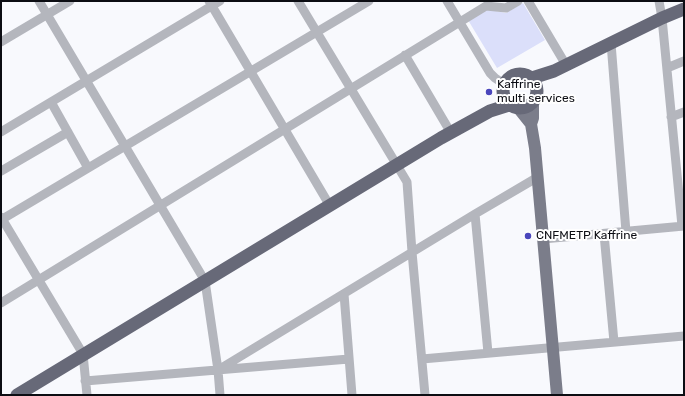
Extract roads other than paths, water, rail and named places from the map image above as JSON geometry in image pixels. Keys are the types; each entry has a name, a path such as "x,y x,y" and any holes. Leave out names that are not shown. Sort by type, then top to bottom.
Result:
{"highway":[{"path":"532,78 554,71 662,18 684,9"},
{"path":"17,395 396,165 490,111 494,105 509,98 529,107 554,71"},
{"path":"509,98 507,80 516,74 527,75 536,82 538,87 535,98"}],"main road":[{"path":"509,98 531,124"},
{"path":"535,98 531,124 538,177 557,395"}],"street":[{"path":"39,1 206,281 220,395"},
{"path":"1,42 70,1"},
{"path":"298,1 407,182 425,395"},
{"path":"87,395 83,354 1,219 369,1"},
{"path":"447,1 490,73 509,98"},
{"path":"1,303 486,6 506,8 518,1"},
{"path":"528,1 566,65"},
{"path":"543,240 683,226 680,163 671,117 662,18 659,1"},
{"path":"1,132 214,3 251,72 330,206"},
{"path":"611,43 626,232"},
{"path":"405,55 451,133"},
{"path":"667,68 684,61"},
{"path":"51,102 88,168"},
{"path":"671,117 684,112"},
{"path":"1,171 68,132"},
{"path":"218,370 538,177"},
{"path":"475,214 488,353"},
{"path":"604,234 614,342"},
{"path":"344,294 352,395"},
{"path":"422,359 684,336"},
{"path":"85,381 349,360"}],"place":[{"name":"Kaffrine multi services","path":"489,92"},
{"name":"CNFMETP Kaffrine","path":"528,236"}]}
